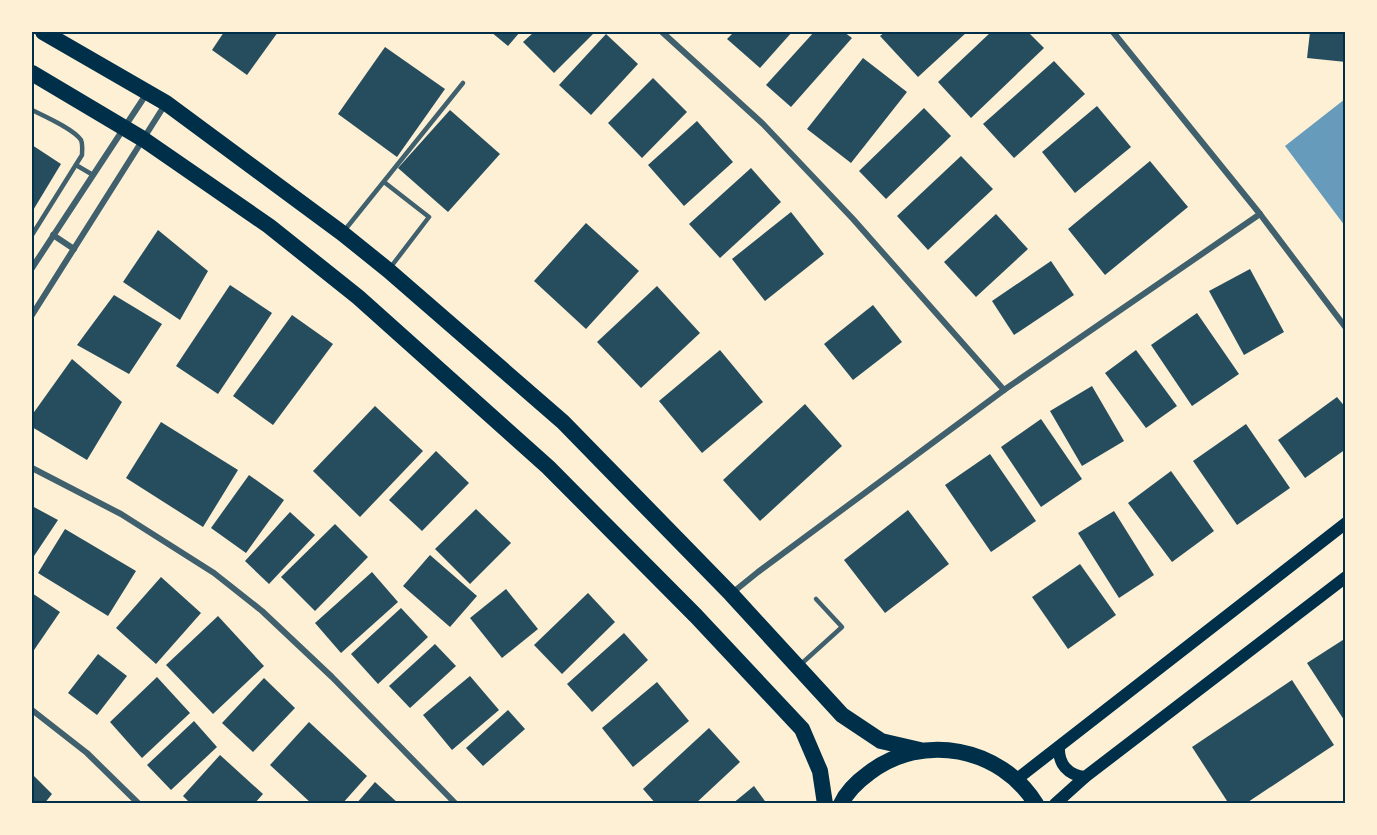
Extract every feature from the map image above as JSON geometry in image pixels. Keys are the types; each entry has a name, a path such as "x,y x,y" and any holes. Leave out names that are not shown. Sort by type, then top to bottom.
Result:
{"highway":[{"path":"44,32 166,103 342,233 388,270 563,422 731,594 842,715 881,741 920,750 955,750 972,754 1003,769 1017,779 1036,804"},
{"path":"32,73 125,127 269,226 358,297 444,372 582,500 801,729 820,771 825,804"},
{"path":"841,804 859,781 878,766 920,750"}],"main road":[{"path":"1017,779 1346,523"},
{"path":"1055,804 1085,777 1346,577"},
{"path":"1059,747 1059,756 1068,771 1076,776 1085,777"}],"street":[{"path":"662,32 763,124 853,219 1004,390"},
{"path":"1113,32 1260,214 1346,328"},
{"path":"32,268 147,91"},
{"path":"32,315 166,103"},
{"path":"731,594 1004,390 1260,214"},
{"path":"53,235 74,249"},
{"path":"32,468 121,514 214,573 254,604 332,677 456,804"},
{"path":"32,710 87,753 139,804"}],"lane":[{"path":"342,233 463,83"},
{"path":"32,110 72,132 80,140 82,155 32,235"},
{"path":"76,165 93,175"},
{"path":"384,182 429,217 388,270"},
{"path":"798,667 842,627 816,599"}],"water":[{"path":"1345,99 1345,226 1285,146"}],"building":[{"path":"224,32 278,32 247,75 212,50"},
{"path":"491,32 520,32 508,46"},
{"path":"534,32 595,32 554,73 523,42"},
{"path":"734,32 792,32 760,68 727,39"},
{"path":"814,32 844,32 852,38 791,107 766,85"},
{"path":"885,32 967,32 918,77 880,36"},
{"path":"991,32 1028,32 1044,48 971,118 938,82"},
{"path":"1310,32 1346,32 1346,62 1307,58"},
{"path":"606,34 638,64 591,115 559,85"},
{"path":"385,47 445,89 397,157 338,114"},
{"path":"863,58 907,92 851,163 807,129"},
{"path":"1054,61 1085,94 1014,158 983,124"},
{"path":"653,78 687,112 642,158 608,123"},
{"path":"1097,106 1131,147 1075,193 1042,152"},
{"path":"924,108 951,136 886,199 859,171"},
{"path":"450,110 500,154 448,212 398,168"},
{"path":"697,121 733,162 684,206 648,165"},
{"path":"32,145 61,164 32,212"},
{"path":"961,156 993,189 928,250 897,216"},
{"path":"1150,161 1188,207 1105,275 1068,229"},
{"path":"751,168 781,202 720,258 689,224"},
{"path":"791,212 824,254 765,301 732,259"},
{"path":"996,214 1028,249 976,297 944,262"},
{"path":"586,223 639,271 586,329 534,281"},
{"path":"158,230 208,271 180,320 123,282"},
{"path":"1051,261 1074,295 1014,335 992,301"},
{"path":"1250,269 1284,332 1244,355 1209,291"},
{"path":"230,285 272,313 218,394 176,366"},
{"path":"657,286 700,333 641,388 597,342"},
{"path":"114,295 162,324 129,374 77,345"},
{"path":"873,305 902,342 853,380 824,344"},
{"path":"1197,313 1239,374 1192,406 1151,345"},
{"path":"292,315 333,344 273,425 233,396"},
{"path":"720,350 763,402 702,453 659,401"},
{"path":"1136,350 1177,406 1146,428 1105,373"},
{"path":"72,359 122,402 87,460 32,427 32,415"},
{"path":"1092,386 1124,441 1082,466 1050,411"},
{"path":"1337,397 1346,408 1346,449 1305,478 1278,440"},
{"path":"805,404 842,446 760,521 723,480"},
{"path":"375,406 423,451 360,517 313,471"},
{"path":"1041,419 1082,479 1041,507 1001,447"},
{"path":"161,422 238,470 203,527 126,478"},
{"path":"1246,424 1290,488 1237,525 1193,461"},
{"path":"436,451 469,483 422,531 389,500"},
{"path":"990,454 1036,521 991,552 945,485"},
{"path":"1171,471 1214,531 1172,562 1128,503"},
{"path":"249,475 284,500 246,553 211,528"},
{"path":"32,506 58,520 32,559"},
{"path":"476,509 511,543 470,584 435,549"},
{"path":"908,510 949,564 885,613 844,560"},
{"path":"1114,511 1154,575 1119,598 1078,533"},
{"path":"290,512 315,535 269,584 245,561"},
{"path":"335,524 368,557 315,611 281,577"},
{"path":"65,529 136,571 108,616 38,573"},
{"path":"430,555 477,596 450,627 403,586"},
{"path":"1080,564 1116,615 1068,649 1032,597"},
{"path":"372,572 398,602 341,653 315,623"},
{"path":"161,577 201,613 156,664 116,628"},
{"path":"506,589 538,629 502,658 470,618"},
{"path":"32,593 60,612 32,653"},
{"path":"588,593 615,622 562,674 534,645"},
{"path":"401,608 428,637 378,684 351,654"},
{"path":"218,616 264,666 213,714 166,665"},
{"path":"624,633 648,660 592,712 567,684"},
{"path":"1346,638 1346,723 1307,663"},
{"path":"435,644 456,666 410,708 389,686"},
{"path":"98,654 127,676 97,715 68,693"},
{"path":"470,676 499,710 452,750 423,715"},
{"path":"157,677 190,713 142,758 110,722"},
{"path":"264,678 295,708 253,752 222,723"},
{"path":"1292,680 1334,745 1245,804 1229,804 1192,747"},
{"path":"657,682 689,721 633,767 602,728"},
{"path":"508,710 525,729 483,766 466,748"},
{"path":"194,721 217,747 171,790 147,765"},
{"path":"309,722 367,776 342,804 312,804 270,765"},
{"path":"709,728 740,762 695,804 656,804 643,789"},
{"path":"220,755 263,794 254,804 191,804 183,796"},
{"path":"32,774 52,794 44,804 32,804"},
{"path":"375,782 399,804 356,804"},
{"path":"754,786 767,804 732,804"}]}
